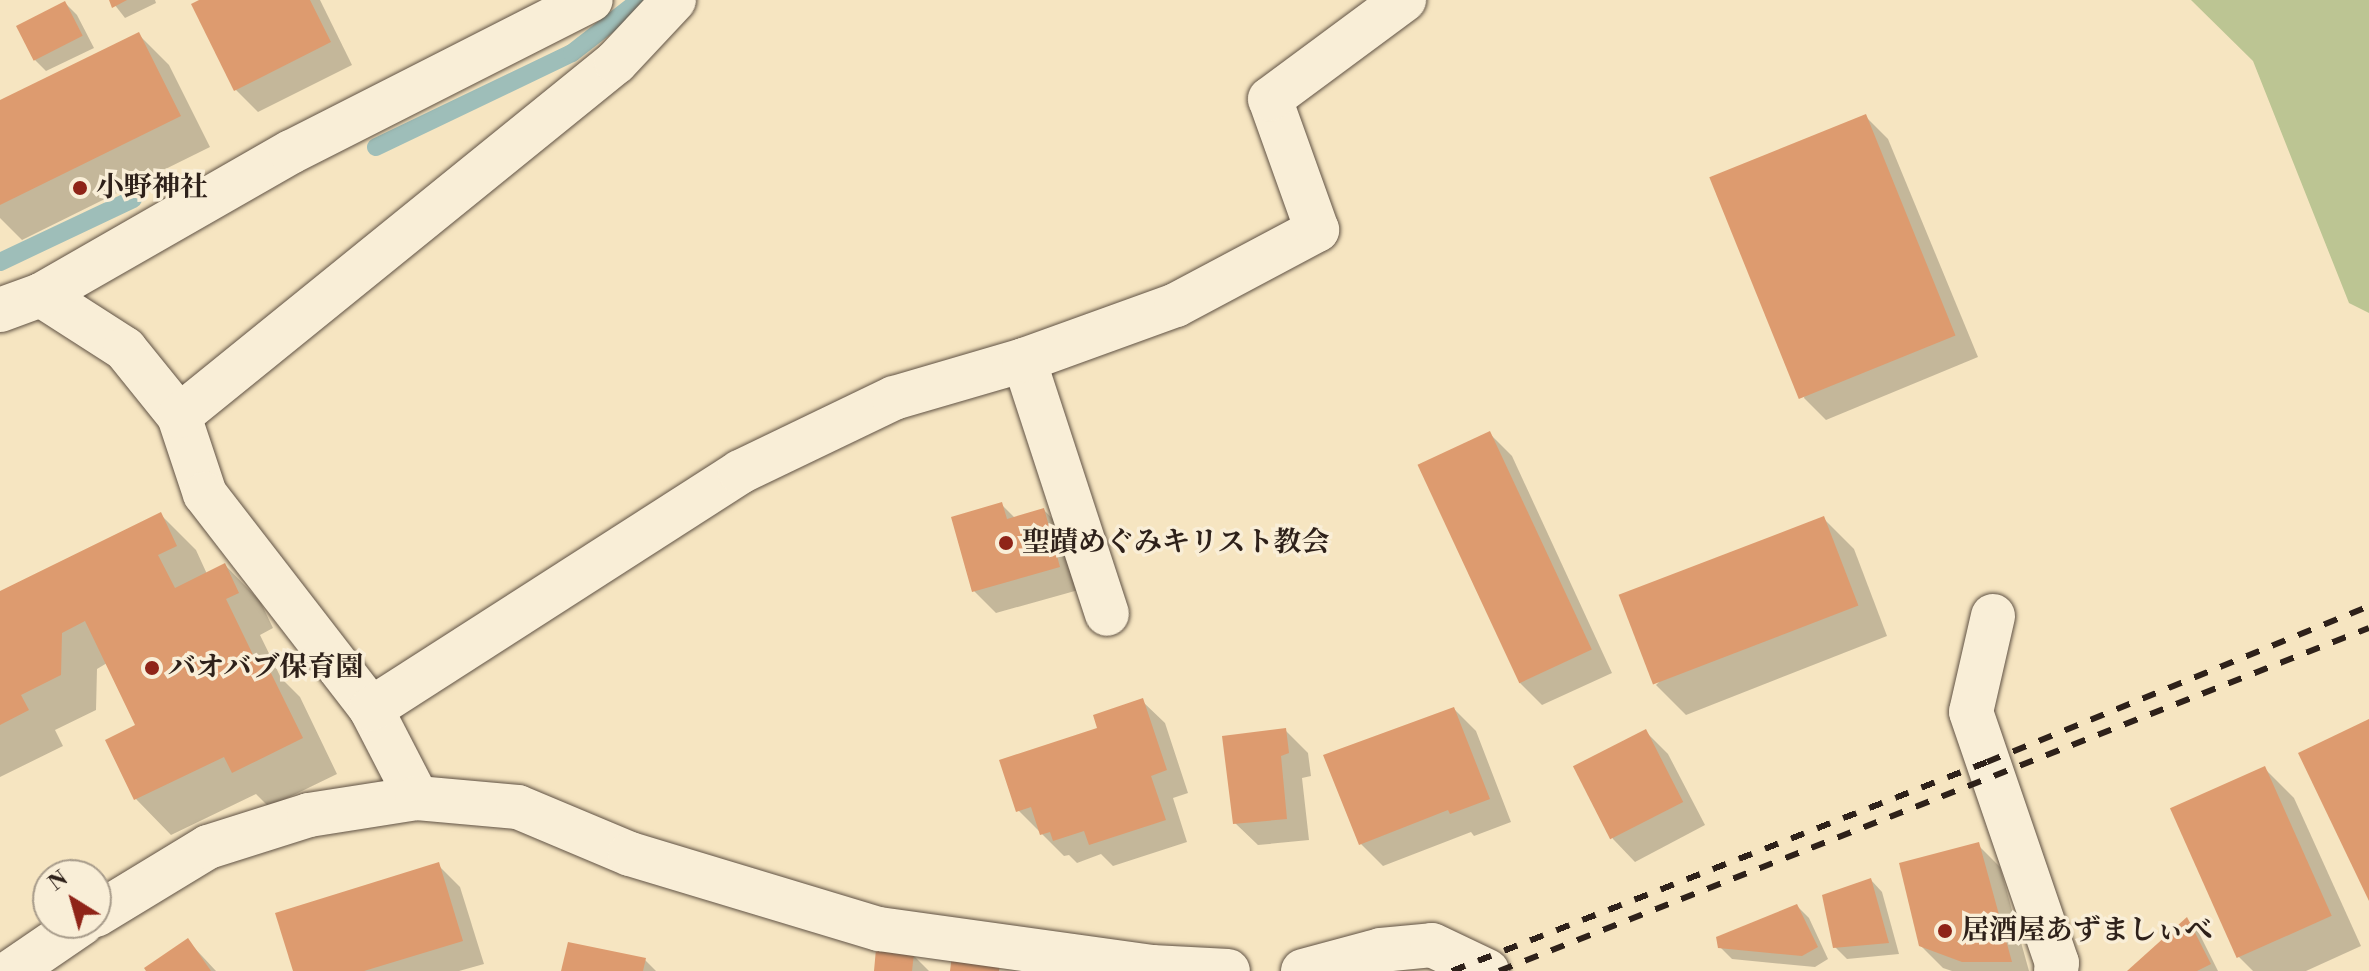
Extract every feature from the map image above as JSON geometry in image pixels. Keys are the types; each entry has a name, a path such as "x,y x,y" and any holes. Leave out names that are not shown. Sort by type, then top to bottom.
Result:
{"street":[{"path":"0,310 41,295 291,152 591,0"},
{"path":"179,416 616,62 674,0"},
{"path":"371,709 740,472 894,398 1024,360 1176,305 1317,230 1270,99 1404,0"},
{"path":"41,295 125,349 179,416 205,494 371,709 417,798"},
{"path":"1024,360 1107,614"},
{"path":"1993,616 1971,712 2057,963 2056,971"},
{"path":"112,905 208,847 309,815 417,798 518,807 630,854 879,929 1152,967 1228,971"},
{"path":"12,971 59,939"},
{"path":"1303,971 1381,950 1432,945 1487,971"}],"green space":[{"path":"2191,0 2369,0 2369,313 2349,303 2253,61"}],"building":[{"path":"109,0 127,0 112,8"},
{"path":"199,0 310,0 331,42 234,91 191,4"},
{"path":"65,1 83,36 34,61 16,26"},
{"path":"139,32 181,116 0,205 0,100"},
{"path":"1866,114 1956,336 1799,399 1709,177"},
{"path":"1490,431 1592,649 1519,683 1417,465"},
{"name":"聖蹟めぐみキリスト教会","path":"1002,502 1007,519 1044,508 1060,567 972,592 951,517"},
{"path":"161,512 177,546 158,555 175,588 225,563 239,593 226,599 257,663 264,659 303,738 232,773 224,757 134,800 105,740 135,725 85,621 62,633 61,675 21,695 29,710 0,725 0,591"},
{"path":"1824,516 1858,606 1653,684 1619,595"},
{"path":"1143,698 1167,770 1151,776 1166,820 1089,845 1084,831 1053,841 1050,832 1040,835 1031,807 1016,812 999,760 1097,728 1093,715"},
{"path":"1454,707 1490,799 1450,814 1448,810 1359,845 1323,755"},
{"path":"2369,719 2369,901 2298,753"},
{"path":"1286,728 1289,753 1281,756 1287,819 1233,824 1222,736"},
{"path":"1646,729 1683,802 1610,839 1573,766"},
{"path":"2265,766 2332,916 2237,958 2170,808"},
{"path":"1979,842 2012,962 1962,962 1919,946 1899,863"},
{"path":"439,862 463,941 364,971 293,971 275,913"},
{"path":"1871,878 1889,943 1833,948 1822,895"},
{"path":"1797,904 1818,947 1802,956 1718,948 1716,937"},
{"path":"2187,917 2211,964 2197,971 2127,971"},
{"path":"188,938 211,971 146,971 144,968"},
{"path":"568,942 646,958 643,971 561,971"},
{"path":"876,949 914,953 912,971 874,971"},
{"path":"952,955 1000,962 999,971 950,971"}],"waterway":[{"path":"376,147 572,53 640,0"},
{"path":"0,262 133,199"}],"railway":[{"path":"1452,971 1987,762 2369,606"},
{"path":"1499,971 2369,628"}],"place":[{"name":"小野神社","path":"80,188"},
{"name":"聖蹟めぐみキリスト教会","path":"1006,543"},
{"name":"バオバブ保育園","path":"152,668"},
{"name":"居酒屋あずましぃべ","path":"1945,931"}]}
